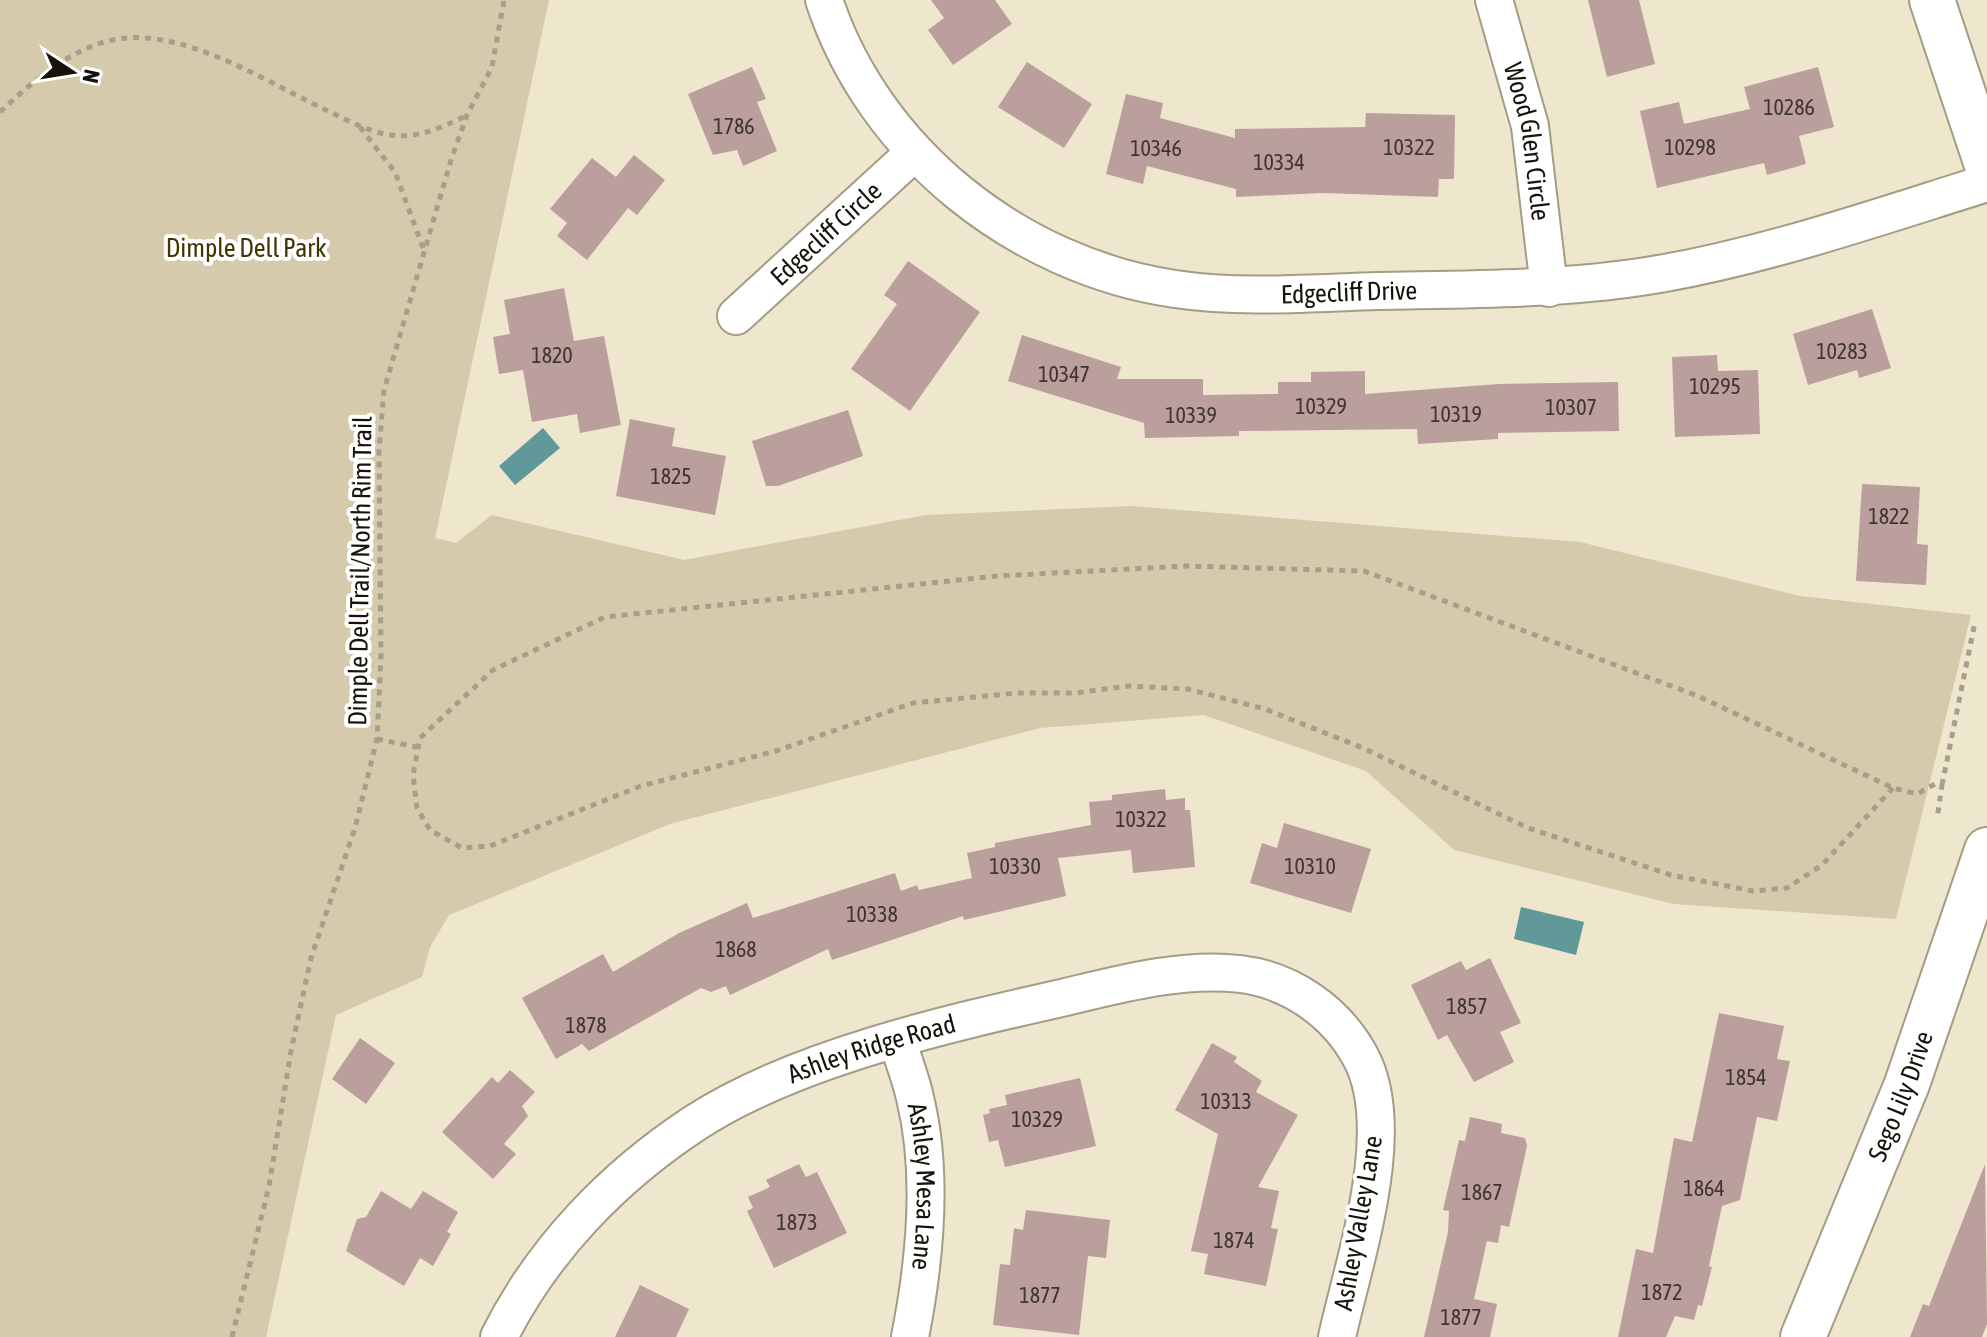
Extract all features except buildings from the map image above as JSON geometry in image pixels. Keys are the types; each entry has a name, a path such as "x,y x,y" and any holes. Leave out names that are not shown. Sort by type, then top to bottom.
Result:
{"street":[{"name":"Edgecliff Drive","path":"824,0 835,33 869,97 915,152 975,206 1041,246 1108,275 1162,287 1244,294 1549,288 1663,273 1771,250 1987,183"},
{"name":"Wood Glen Circle","path":"1494,0 1530,126 1543,207 1549,288"},
{"path":"1932,0 1987,165"},
{"name":"Edgecliff Circle","path":"736,316 915,152"},
{"name":"Sego Lily Drive","path":"1803,1337 1907,1084 1987,850"},
{"name":"Ashley Ridge Road","path":"499,1337 519,1297 573,1226 633,1168 697,1121 765,1087 897,1040 973,1017 1108,987 1206,973 1241,974 1277,983 1309,999 1336,1022"},
{"name":"Ashley Valley Lane","path":"1336,1022 1361,1057 1375,1097 1377,1139 1337,1337"},
{"name":"Ashley Mesa Lane","path":"897,1040 916,1099 924,1166 924,1234 910,1337"}],"path":[{"name":"Dimple Dell Trail/North Rim Trail","path":"232,1337 269,1186 291,1051 311,958 355,828 377,739 381,656 381,416 384,390 423,249 467,115 492,67 504,0"},
{"path":"0,112 60,63 114,39 141,36 188,46 359,125 391,135 422,134 467,115"},
{"path":"359,125 382,151 395,172 423,249"},
{"path":"1893,788 1822,865 1787,888 1753,891 1671,875 1528,828 1363,748 1265,709 1188,689 1129,686 1075,693 1017,693 913,703 776,751 641,786 490,846 462,848 430,830 417,808 413,775 416,747 433,723 493,670 605,617 997,576 1186,566 1364,571 1698,696 1893,788 1917,794 1935,784 1942,785"},
{"path":"1937,819 1975,622"},
{"path":"377,739 416,747"}],"green space":[{"name":"Dimple Dell Park","path":"0,0 549,0 435,538 456,543 492,515 684,560 926,515 1131,506 1580,542 1800,596 1971,615 1896,919 1674,904 1454,850 1366,771 1204,715 1040,728 670,824 449,915 430,947 422,977 336,1015 266,1337 0,1337"}],"water":[{"path":"543,428 560,448 515,485 499,466"},
{"path":"1521,907 1584,922 1576,955 1514,939"}]}
